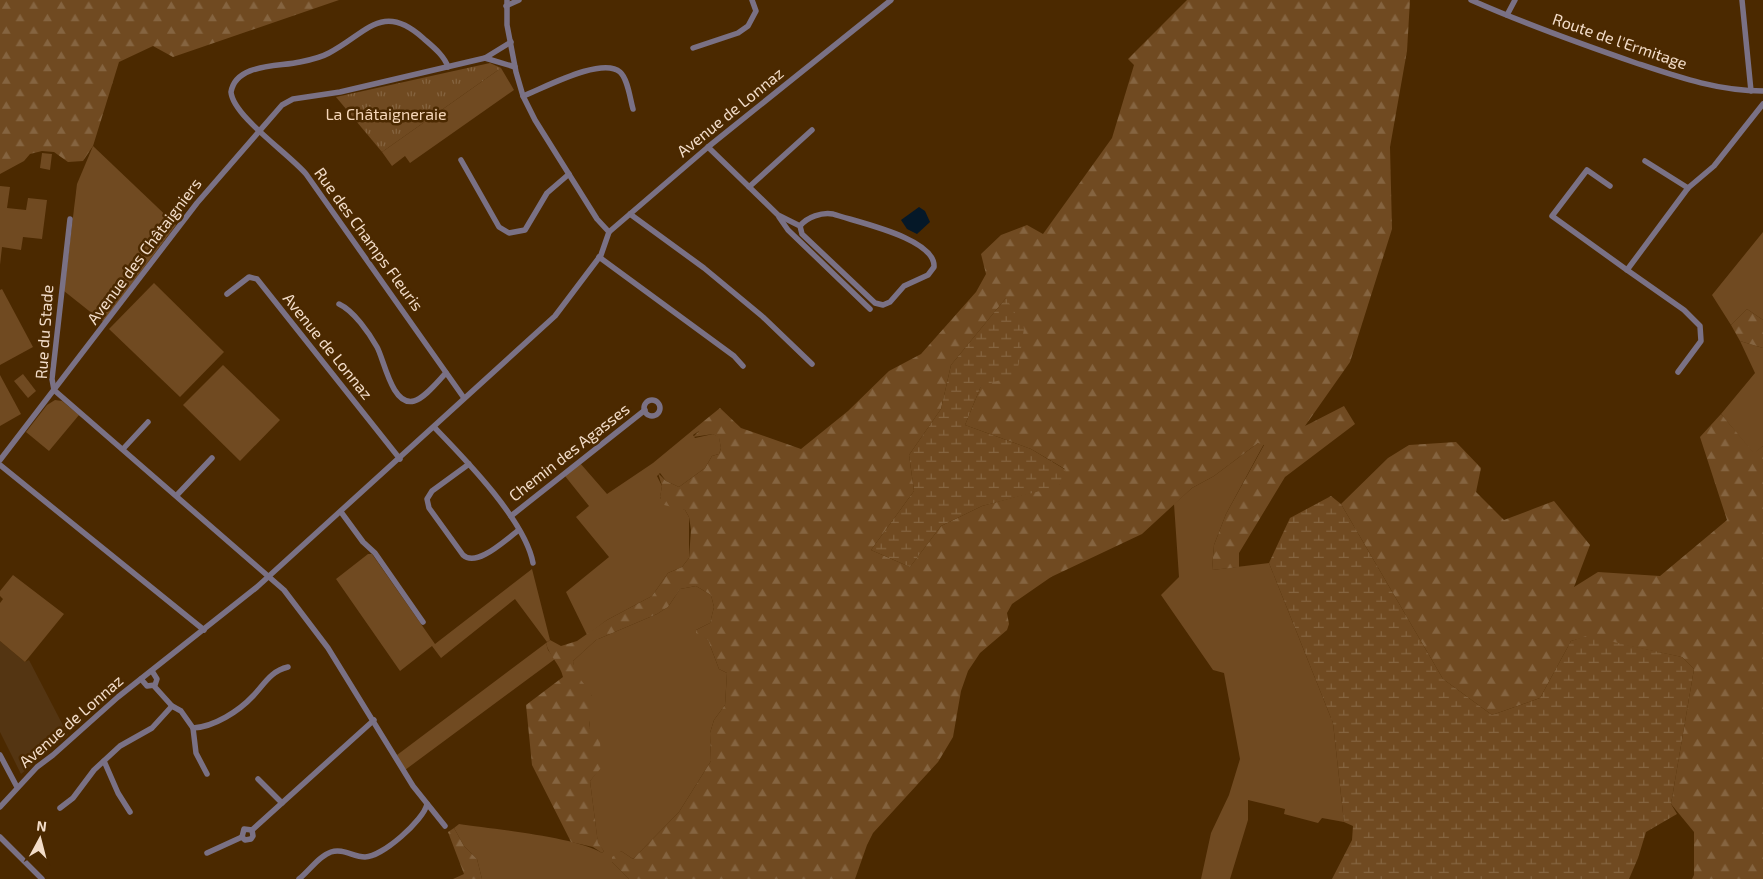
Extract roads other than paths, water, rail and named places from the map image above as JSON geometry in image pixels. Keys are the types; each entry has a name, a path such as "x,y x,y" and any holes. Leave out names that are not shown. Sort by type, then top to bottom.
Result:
{"street":[{"path":"519,0 506,3 510,42 524,96 535,120 597,219 609,232"},
{"path":"693,48 738,33 748,26 756,11 752,0"},
{"name":"Avenue de Lonnaz","path":"0,808 17,787 39,765 53,756 141,679 270,576 559,312 599,257 609,232 708,147 891,0"},
{"name":"Route de l'Ermitage","path":"1472,0 1591,48 1694,82 1751,91 1763,91"},
{"path":"1507,15 1515,0"},
{"path":"1742,0 1751,91"},
{"path":"259,130 247,119 233,100 232,88 238,78 257,68 286,65 325,56 376,23 389,21 407,26 442,56 448,67"},
{"name":"Avenue des Châtaigniers","path":"54,390 197,203 279,107 289,101 329,94 485,58 510,42"},
{"path":"485,58 515,67"},
{"path":"524,96 567,76 591,70 612,69 620,72 624,78 633,109"},
{"path":"1627,270 1688,188 1714,166 1763,104"},
{"name":"Rue des Champs Fleuris","path":"259,130 288,154 306,174 464,398"},
{"path":"749,187 812,130"},
{"path":"708,147 778,215 788,230 870,309"},
{"path":"461,160 499,227 509,233 518,233 525,230 547,194 569,174"},
{"path":"1645,161 1688,188"},
{"path":"1610,186 1587,170 1552,216 1684,310 1700,326 1702,333 1701,341 1678,372"},
{"path":"630,214 704,268 763,317 812,364"},
{"path":"778,215 800,226 802,234 872,301 879,304 890,302 904,286 928,275 934,267 932,257 915,241 833,214 820,214 804,221 800,226"},
{"name":"Rue du Stade","path":"0,460 54,390 52,379 70,219"},
{"path":"599,257 734,356 743,366"},
{"name":"Avenue de Lonnaz","path":"228,294 249,277 257,279 400,459"},
{"path":"339,304 348,310 376,345 387,376 404,399 410,401 417,400 446,373"},
{"path":"54,390 123,448 284,590 324,642 374,720 405,774 445,826"},
{"name":"Chemin des Agasses","path":"511,516 644,410"},
{"path":"123,448 148,422"},
{"name":"Chemin des Agasses","path":"434,427 469,464 511,516 533,563"},
{"path":"176,495 212,458"},
{"path":"469,464 432,491 427,499 429,508 463,555 468,559 478,559 519,530"},
{"path":"0,465 204,630"},
{"path":"342,512 363,542 373,551 423,622"},
{"path":"207,774 196,752 193,728 203,728 232,714 251,698 277,670 288,666"},
{"path":"152,671 157,679 154,686"},
{"name":"Avenue de Lonnaz","path":"141,679 147,686 154,686 172,706 181,711 193,728"},
{"path":"60,808 73,798 94,770 120,746 152,728 172,706"},
{"path":"208,852 242,837 244,830 252,830 374,720"},
{"path":"0,755 17,787"},
{"path":"104,761 118,793 130,812"},
{"path":"258,779 282,803"},
{"path":"299,879 331,852 341,851 364,857 383,851 421,816 427,804"},
{"path":"0,837 42,879"}],"water":[{"path":"919,207 925,211 930,222 917,234 907,229 901,220"}],"park label":[{"name":"La Châtaigneraie","path":"386,114"}]}
